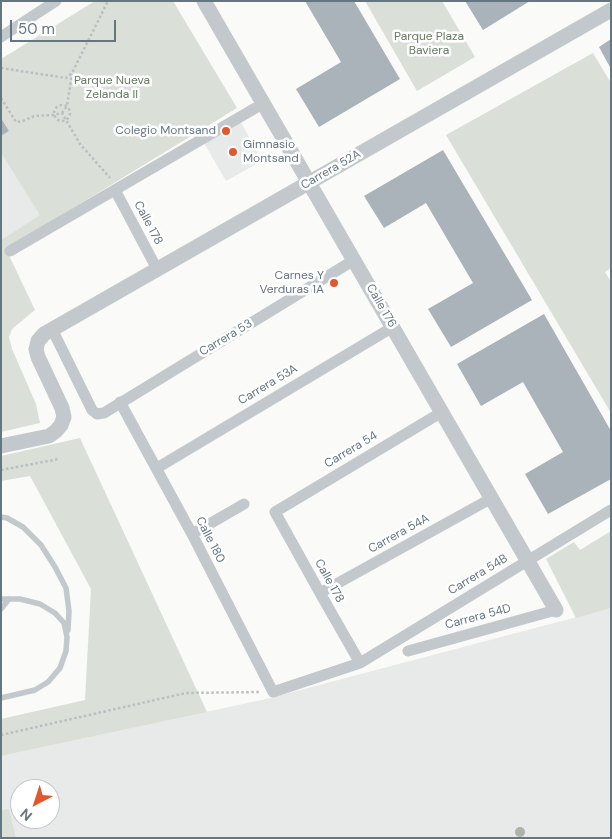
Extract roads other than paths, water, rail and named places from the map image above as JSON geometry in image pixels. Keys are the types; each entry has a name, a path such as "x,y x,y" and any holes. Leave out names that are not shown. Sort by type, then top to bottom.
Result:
{"street":[{"path":"1,37 56,1"},
{"name":"Calle 176","path":"204,1 556,610"},
{"name":"Carrera 52A","path":"1,446 49,436 62,425 64,417 62,408 36,349 38,341 44,334 611,10"},
{"path":"10,251 264,103"},
{"name":"Calle 178","path":"117,189 157,269"},
{"name":"Carrera 53","path":"52,329 92,410 97,414 104,413 354,260"},
{"name":"Carrera 53A","path":"157,468 393,327"},
{"name":"Calle 180","path":"120,402 192,534 273,692 360,663"},
{"name":"Carrera 54","path":"275,512 442,412"},
{"name":"Carrera 54A","path":"320,593 492,498"},
{"path":"192,534 244,504"},
{"name":"Carrera 54B","path":"360,663 611,510"},
{"name":"Calle 178","path":"275,512 360,663"},
{"name":"Carrera 54D","path":"408,651 556,610"}],"lane":[{"path":"1,517 7,518 23,527 41,544 56,567 66,588 69,611 66,651 60,668 48,682 35,690 1,698"},
{"path":"1,599 20,599 40,604 54,612 64,623 67,637"},
{"path":"1,610 9,599"}],"place":[{"name":"Colegio Montsand","path":"226,131"},
{"name":"Gimnasio Montsand","path":"233,152"},
{"name":"Carnes Y Verduras 1A","path":"334,283"}],"park label":[{"name":"Parque Plaza Baviera","path":"429,44"},
{"name":"Parque Nueva Zelanda II","path":"112,88"}]}
